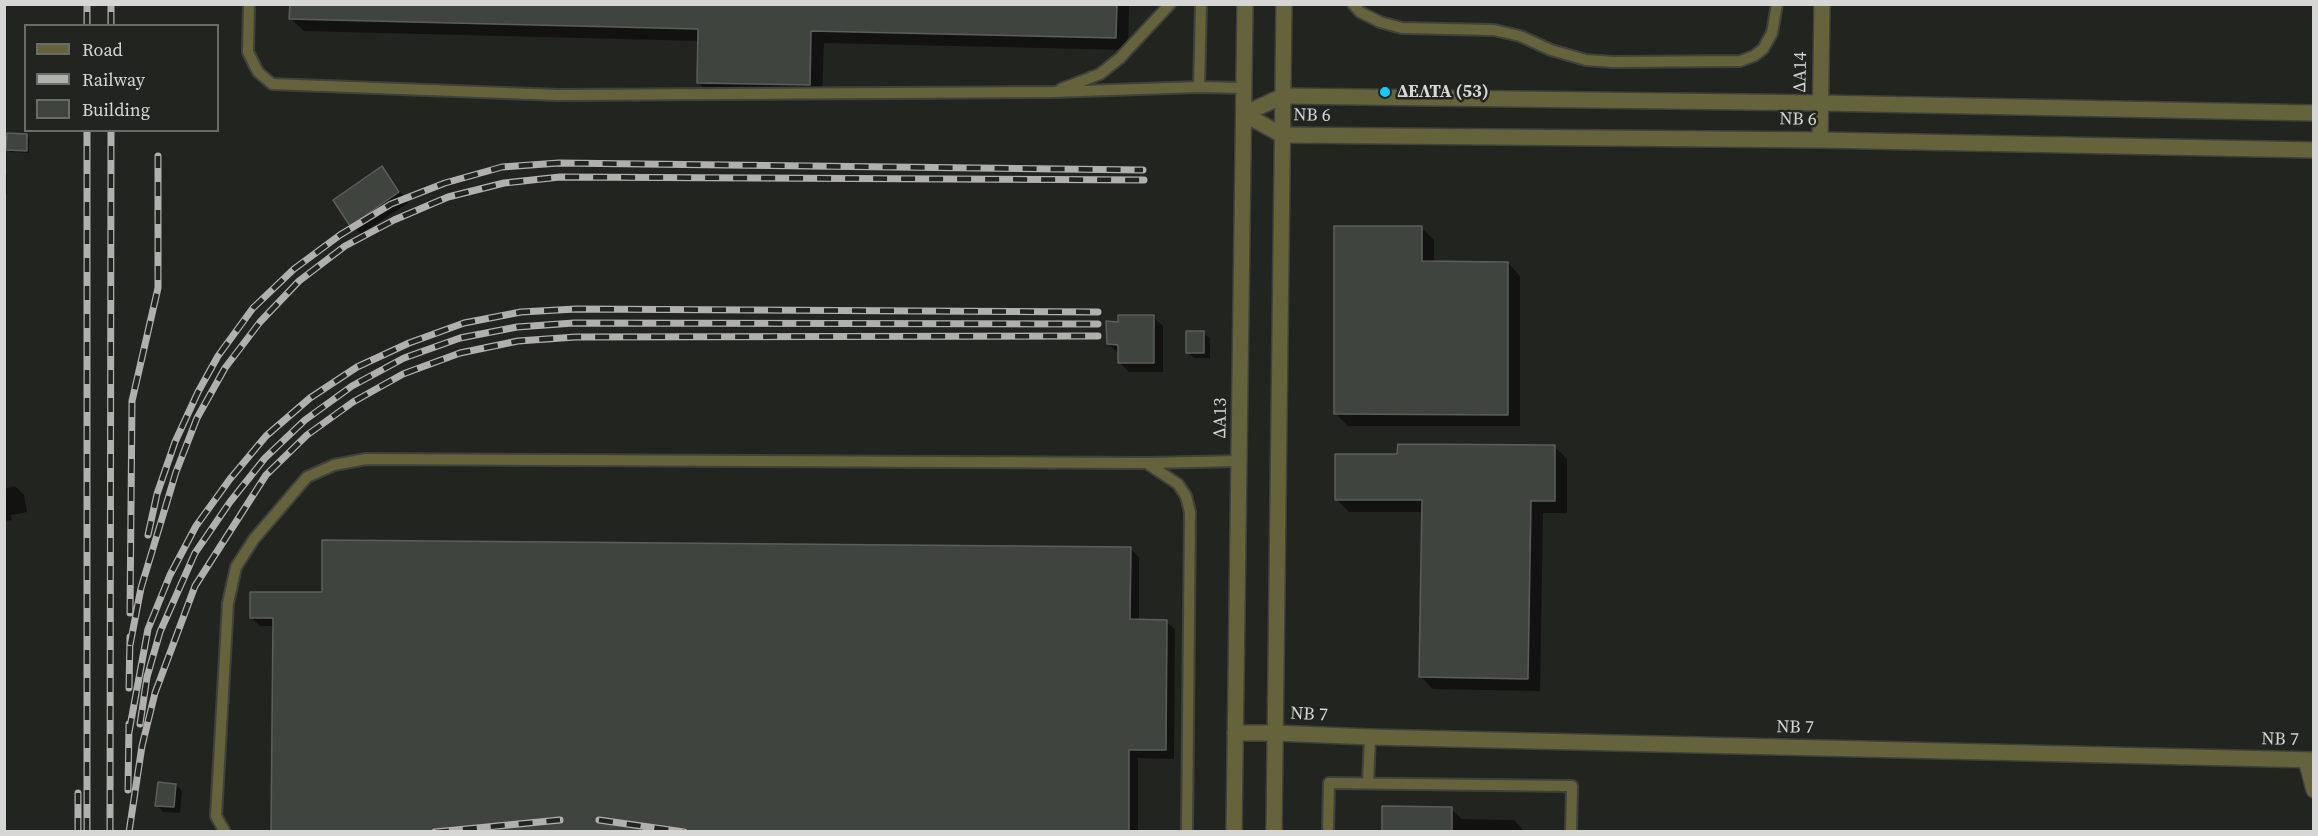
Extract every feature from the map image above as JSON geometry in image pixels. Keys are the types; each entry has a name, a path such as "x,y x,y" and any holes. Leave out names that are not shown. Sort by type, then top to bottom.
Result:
{"street":[{"name":"ΔΑ13","path":"1234,831 1245,4"},
{"path":"1274,831 1284,4"},
{"name":"ΔΑ14","path":"1820,140 1822,4"},
{"path":"1244,114 1283,96"},
{"name":"ΝΒ 6","path":"1283,96 1821,103 2313,113"},
{"path":"1244,114 1282,135"},
{"name":"ΝΒ 6","path":"1282,135 1820,140 2313,150"},
{"name":"ΝΒ 7","path":"1234,733 2309,760"},
{"path":"2309,760 2313,790"}],"lane":[{"path":"249,4 248,52 258,72 272,84 558,95 1053,92 1199,87 1244,88"},
{"path":"1053,92 1100,74 1107,69 1170,4"},
{"path":"1199,87 1201,4"},
{"path":"1353,4 1360,12 1380,22 1402,28 1494,30 1520,36 1551,50 1586,60 1613,62 1740,61 1754,56 1763,49 1772,33 1777,4"},
{"path":"225,831 216,816 228,603 236,567 254,539 307,477 334,465 366,459 1148,463 1240,461"},
{"path":"1148,463 1178,484 1186,496 1190,512 1188,831"},
{"path":"1368,783 1370,737"},
{"path":"1328,831 1329,783 1572,786 1571,831"}],"building":[{"path":"290,4 1117,4 1116,38 811,31 810,85 697,83 698,29 289,19"},
{"path":"7,133 27,134 27,151 6,150"},
{"path":"382,166 399,192 350,226 333,200"},
{"path":"1334,226 1422,226 1422,261 1508,262 1508,415 1334,414"},
{"path":"1118,315 1154,315 1154,363 1118,363 1118,345 1107,344 1106,321 1118,322"},
{"path":"1186,331 1204,331 1204,353 1186,353"},
{"path":"1398,444 1555,445 1555,501 1531,501 1528,679 1419,677 1422,500 1335,500 1335,454 1397,454"},
{"path":"322,540 1131,547 1130,619 1167,620 1166,750 1129,750 1129,831 271,831 273,618 250,618 250,592 322,592"},
{"path":"158,782 176,784 174,807 155,806"},
{"path":"1382,806 1452,807 1452,831 1382,831"}],"railway":[{"path":"87,4 87,24"},
{"path":"111,4 111,24"},
{"path":"87,132 87,832"},
{"path":"110,832 111,132"},
{"path":"130,613 132,401 158,288 158,156"},
{"path":"148,535 157,494 175,442 198,392 218,356 253,308 294,269 340,235 391,204 445,183 502,167 559,163 1143,170"},
{"path":"130,645 141,588 176,472 197,418 225,368 260,322 299,281 345,246 394,220 448,197 504,183 560,177 1144,180"},
{"path":"129,732 148,629 170,575 196,526 230,479 266,436 310,398 357,367 409,343 464,323 521,312 576,309 1098,312"},
{"path":"140,724 147,677 160,632 195,553 230,502 265,458 305,420 352,386 404,358 460,338 517,327 574,323 1098,324"},
{"path":"129,832 142,746 155,693 195,586 266,475 307,435 353,402 403,374 460,353 518,341 576,337 1098,336"},
{"path":"129,688 130,637"},
{"path":"128,790 129,724"},
{"path":"78,793 78,832"},
{"path":"435,832 560,820"},
{"path":"599,820 684,832"}],"place":[{"name":"ΔΕΛΤΑ (53)","path":"1385,92"}]}
